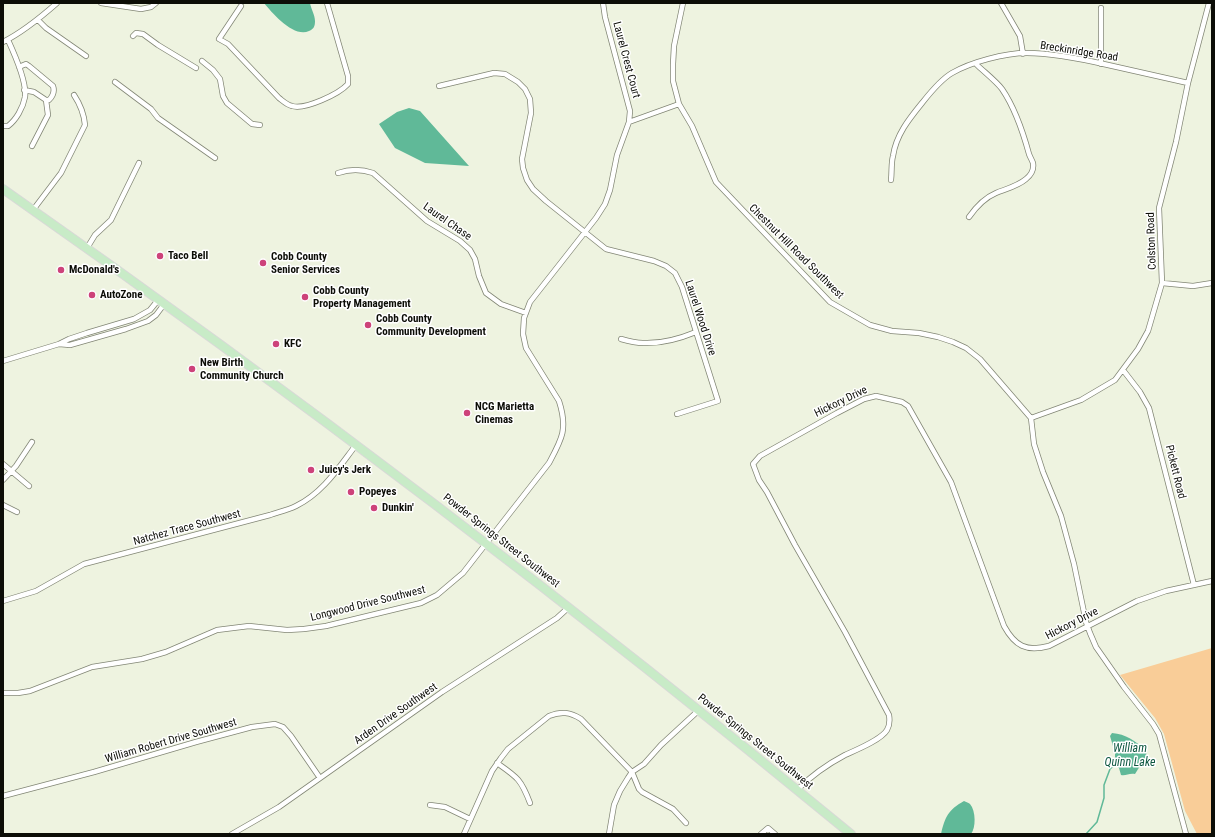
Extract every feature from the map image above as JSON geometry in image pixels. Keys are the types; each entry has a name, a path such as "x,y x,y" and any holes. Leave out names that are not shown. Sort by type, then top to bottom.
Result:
{"main road":[{"name":"Powder Springs Street Southwest","path":"3,189 162,301 395,473 569,607 699,710 851,834"}],"street":[{"path":"3,42 38,20 57,3"},
{"path":"101,3 118,4 141,9 151,7 156,3"},
{"path":"241,6 219,39 228,44 285,102 298,107 314,103 346,87 349,81 327,3"},
{"name":"Laurel Crest Court","path":"604,3 605,17 630,111 629,122"},
{"name":"Chestnut Hill Road Southwest","path":"683,3 674,46 674,81 679,104 692,126 716,182 830,302 870,325 892,331 919,333 953,342 966,348 980,359 1031,418"},
{"path":"1001,3 1020,36 1023,54"},
{"name":"Colston Road","path":"1031,418 1081,400 1115,380 1138,349 1148,331 1162,283 1159,208 1176,142 1188,83 1209,3"},
{"path":"1101,8 1101,64"},
{"path":"38,20 46,28 86,56"},
{"path":"133,36 136,33 143,34 196,68"},
{"path":"3,126 8,126 15,118 24,98 24,90 19,67 8,40"},
{"name":"Breckinridge Road","path":"891,180 892,157 895,144 907,122 941,82 951,74 976,64 1007,56 1042,54 1101,64 1188,83"},
{"path":"202,61 213,70 220,79 223,96 227,103 252,124 260,125"},
{"path":"19,67 26,64 53,86 53,96 49,100 46,100"},
{"path":"969,218 976,207 984,199 1027,179 1032,168 1032,162 1026,141 1012,106 1001,88 976,64"},
{"name":"Laurel Wood Drive","path":"439,86 494,73 505,74 518,82 525,89 530,99 531,113 522,159 527,180 533,189 606,249 654,261 666,266 675,273 682,287 718,401 677,414"},
{"path":"115,82 151,109 158,118 215,158"},
{"path":"24,90 34,92 46,100 48,115 32,146"},
{"path":"33,210 61,173 85,125 82,111 74,95"},
{"path":"629,122 679,104"},
{"name":"Longwood Drive Southwest","path":"3,693 30,691 92,667 142,659 160,654 217,630 249,626 288,630 304,629 326,626 422,603 437,595 457,579 549,463 561,442 564,427 562,411 559,402 526,348 523,334 524,318 530,302 599,214 610,190 617,155 629,122"},
{"path":"87,248 95,235 111,220 139,163"},
{"name":"Laurel Chase","path":"338,173 346,170 363,169 373,173 427,221 460,241 470,250 475,259 486,293 501,304 526,313"},
{"path":"1162,283 1193,286 1212,283"},
{"path":"3,360 59,344 79,336 134,319 162,301"},
{"path":"59,344 70,345 139,325 152,319 158,314 162,301"},
{"path":"621,339 642,343 660,342 675,340 696,332"},
{"name":"Pickett Road","path":"1123,370 1140,392 1149,408 1194,585"},
{"name":"Hickory Drive","path":"798,790 805,782 843,756 874,741 887,731 890,722 889,715 845,632 759,480 752,464 760,456 825,419 864,399 876,396 887,397 902,402 908,406 951,482 1004,626 1013,641 1018,645 1041,649 1137,601 1166,591 1212,581"},
{"path":"1031,418 1034,444 1043,472 1061,516 1074,564 1087,627 1096,647 1124,687 1154,724 1159,734 1186,834"},
{"path":"3,480 16,466 32,442"},
{"name":"Natchez Trace Southwest","path":"3,601 36,591 84,564 270,515 297,506 316,493 331,477 356,444"},
{"path":"3,464 29,486"},
{"path":"3,505 17,512"},
{"name":"Arden Drive Southwest","path":"232,834 279,807 442,692 557,618 569,607"},
{"path":"609,834 616,798 632,772 644,764 661,745 699,710"},
{"path":"464,834 470,818 497,763 508,749 549,716 562,712 574,715 580,719 632,772 639,789 642,792 673,809 686,823"},
{"name":"William Robert Drive Southwest","path":"3,796 252,727 275,724 283,727 292,736 320,778"},
{"path":"497,763 520,780 530,803"},
{"path":"430,805 445,807 470,818"},
{"path":"761,834 768,828 776,834"}],"shaded area":[{"path":"1212,648 1212,834 1197,834 1185,811 1164,734 1155,718 1120,675"}],"water":[{"path":"264,3 310,3 315,19 314,27 309,31 297,31 278,19"},
{"path":"409,108 420,111 469,166 425,163 395,148 379,124 397,112"},
{"name":"William Quinn Lake","path":"1112,733 1130,738 1146,750 1146,764 1140,766 1135,774 1121,775 1119,768 1115,765 1115,753 1110,736"},
{"path":"964,801 970,804 974,815 974,828 971,834 941,834 948,814"}],"waterway":[{"path":"1086,834 1097,822 1104,798 1104,785 1110,769 1115,765"}],"place":[{"name":"Taco Bell","path":"160,256"},
{"name":"Cobb County Senior Services","path":"263,263"},
{"name":"McDonald's","path":"61,270"},
{"name":"AutoZone","path":"92,295"},
{"name":"Cobb County Property Management","path":"305,297"},
{"name":"Cobb County Community Development","path":"368,325"},
{"name":"KFC","path":"276,344"},
{"name":"New Birth Community Church","path":"192,369"},
{"name":"NCG Marietta Cinemas","path":"467,413"},
{"name":"Juicy's Jerk","path":"311,470"},
{"name":"Popeyes","path":"351,492"},
{"name":"Dunkin'","path":"374,508"}]}
